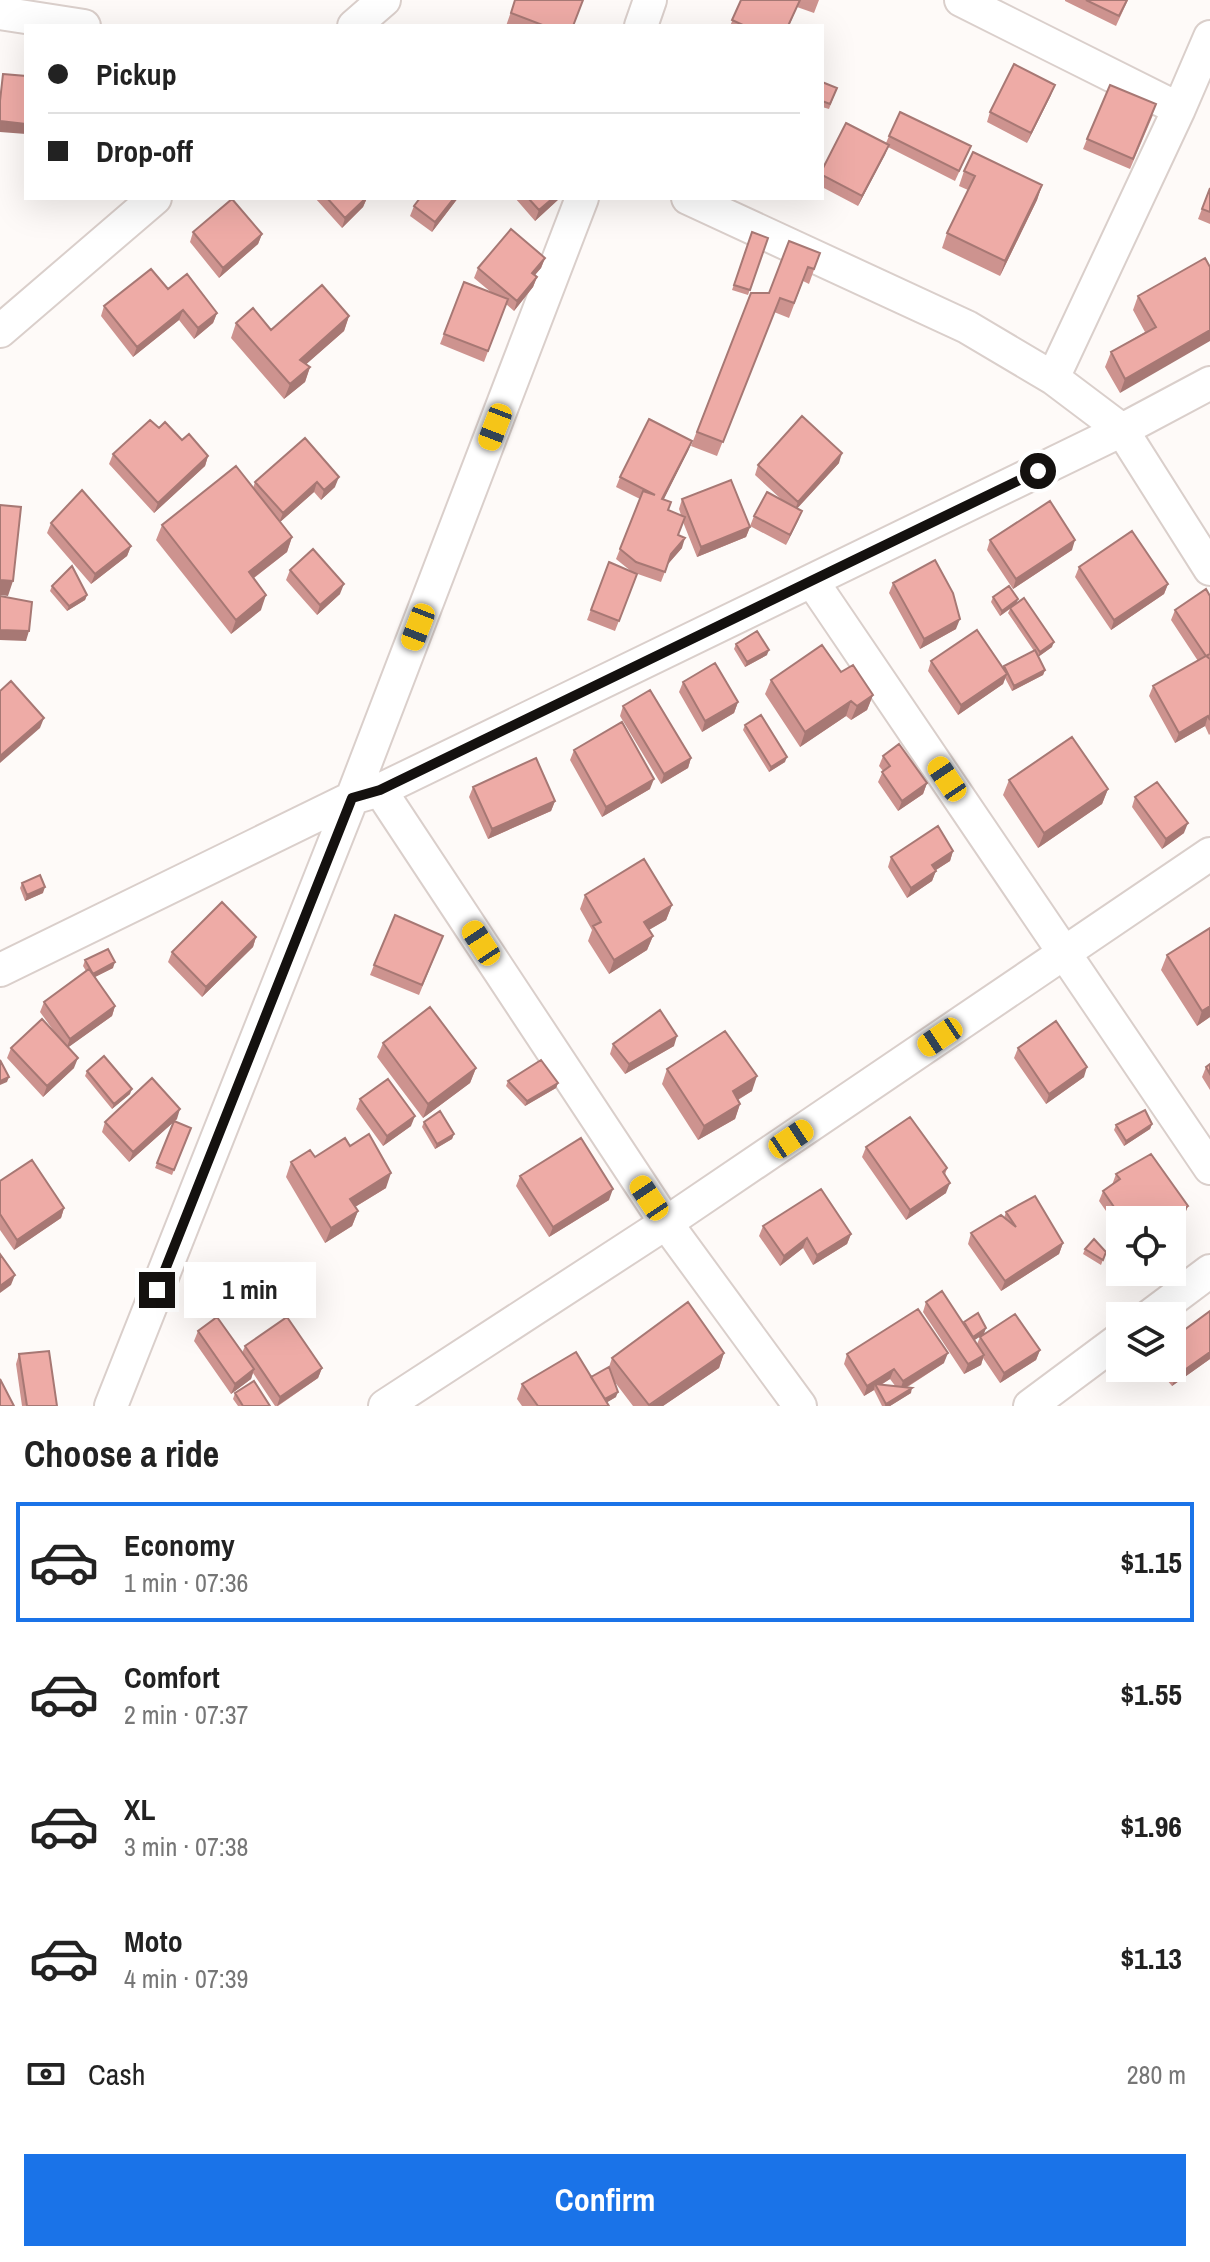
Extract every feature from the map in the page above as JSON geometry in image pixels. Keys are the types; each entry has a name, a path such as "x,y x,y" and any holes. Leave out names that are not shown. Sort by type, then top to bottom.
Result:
{"street":[{"path":"356,24 384,0"},
{"path":"642,24 650,0"},
{"path":"961,0 1179,109"},
{"path":"0,13 71,24"},
{"path":"1053,378 1210,37"},
{"path":"0,331 153,200"},
{"path":"111,1406 366,794 581,200"},
{"path":"692,200 967,327 1053,378 1122,430 1210,569"},
{"path":"0,970 812,581 1122,430 1210,383"},
{"path":"812,581 1210,1168"},
{"path":"366,794 666,1223 800,1406"},
{"path":"385,1406 666,1223 1210,854"},
{"path":"1169,1302 1210,1271"},
{"path":"1030,1406 1106,1349"}],"building":[{"path":"515,0 583,0 574,24 540,24 511,13"},
{"path":"741,0 800,0 789,24 741,24 732,20"},
{"path":"1086,0 1127,0 1119,16"},
{"path":"1014,64 1055,85 1031,133 990,112"},
{"path":"3,74 24,76 24,124 0,121"},
{"path":"824,83 837,88 830,104 824,102"},
{"path":"1110,85 1156,104 1133,159 1087,139"},
{"path":"900,112 971,146 959,171 889,136"},
{"path":"846,123 889,145 862,196 824,176 824,166"},
{"path":"973,152 1042,185 1005,261 947,233 975,176 964,171"},
{"path":"1210,188 1210,212 1202,209"},
{"path":"233,200 262,234 223,268 193,232"},
{"path":"329,200 364,200 345,218"},
{"path":"418,200 452,200 435,222 414,206"},
{"path":"530,200 551,200 539,210"},
{"path":"511,229 545,258 532,273 537,277 517,301 478,268"},
{"path":"752,232 768,238 750,290 734,285"},
{"path":"789,241 820,253 814,269 808,267 794,303 780,298 723,442 697,432 751,293 769,293"},
{"path":"1205,258 1210,267 1210,330 1125,379 1111,352 1156,327 1138,296"},
{"path":"151,269 168,289 187,274 217,313 198,328 183,310 137,347 104,306"},
{"path":"464,282 508,299 488,351 444,334"},
{"path":"322,285 349,316 300,360 310,367 290,384 236,323 253,308 271,330"},
{"path":"802,416 842,453 798,502 758,465"},
{"path":"649,419 692,441 662,499 671,502 668,510 685,517 678,535 685,538 671,554 665,572 636,562 620,549 643,491 655,495 620,477"},
{"path":"150,420 159,428 165,422 182,440 189,434 208,456 158,503 113,454"},
{"path":"305,438 339,477 324,490 317,482 283,513 255,482"},
{"path":"236,466 292,537 249,572 266,595 236,620 162,525"},
{"path":"731,480 750,527 701,547 682,499"},
{"path":"82,490 131,546 95,574 51,523"},
{"path":"767,492 802,511 790,535 754,516"},
{"path":"1050,501 1075,540 1016,579 990,540"},
{"path":"0,505 21,507 13,581 0,580"},
{"path":"1132,531 1168,584 1114,620 1079,567"},
{"path":"313,549 344,584 320,605 290,570"},
{"path":"935,560 953,593 960,619 924,639 893,583"},
{"path":"609,562 637,574 619,621 591,610"},
{"path":"72,566 87,595 69,606 52,586"},
{"path":"1009,586 1018,599 1002,611 993,597"},
{"path":"1206,589 1210,596 1210,654 1206,656 1175,610"},
{"path":"0,596 32,602 29,631 0,630"},
{"path":"1024,598 1054,642 1040,652 1010,608"},
{"path":"977,630 1007,674 961,705 931,661"},
{"path":"757,631 769,650 747,662 736,644"},
{"path":"822,645 841,672 853,665 873,695 857,706 851,701 805,732 771,680"},
{"path":"1035,650 1045,670 1014,686 1004,666"},
{"path":"1206,656 1210,659 1210,720 1208,716 1179,733 1153,686"},
{"path":"715,663 738,702 705,721 683,682"},
{"path":"11,681 44,718 0,756 0,691"},
{"path":"650,690 691,758 664,774 623,706"},
{"path":"761,715 787,757 771,767 745,725"},
{"path":"622,722 654,779 606,807 574,750"},
{"path":"1072,737 1108,789 1044,833 1009,780"},
{"path":"899,744 927,783 902,801 882,772 890,766 883,756"},
{"path":"536,758 555,801 492,829 473,787"},
{"path":"1157,782 1188,823 1166,839 1135,797"},
{"path":"938,826 953,851 932,865 936,871 911,888 891,857"},
{"path":"644,859 672,905 644,922 653,936 614,960 593,926 601,922 585,895"},
{"path":"40,875 45,887 27,895 22,883"},
{"path":"222,902 256,937 206,987 172,952"},
{"path":"395,915 443,936 422,985 374,965"},
{"path":"1210,928 1210,1006 1202,1011 1167,955"},
{"path":"108,949 115,962 93,974 85,960"},
{"path":"89,969 115,1006 70,1039 44,1002"},
{"path":"430,1007 476,1068 428,1104 383,1043"},
{"path":"660,1010 677,1036 629,1064 613,1044"},
{"path":"42,1019 78,1058 47,1086 11,1048"},
{"path":"1056,1021 1087,1067 1049,1094 1018,1048"},
{"path":"725,1031 757,1076 733,1091 740,1104 704,1126 667,1069"},
{"path":"104,1056 132,1089 114,1104 87,1071"},
{"path":"0,1060 9,1077 0,1081"},
{"path":"541,1060 558,1083 527,1101 508,1081"},
{"path":"152,1078 180,1109 133,1152 105,1122"},
{"path":"388,1079 415,1116 387,1136 360,1099"},
{"path":"1145,1110 1152,1124 1126,1141 1116,1125"},
{"path":"440,1111 454,1134 437,1144 424,1122"},
{"path":"910,1117 947,1168 943,1172 950,1183 910,1210 866,1147"},
{"path":"174,1121 191,1128 174,1170 157,1163"},
{"path":"369,1134 391,1173 350,1199 358,1211 331,1228 291,1162 310,1150 315,1157 345,1138 350,1146"},
{"path":"581,1138 613,1189 553,1227 520,1176"},
{"path":"1151,1154 1188,1206 1113,1206 1103,1191 1120,1179 1116,1174"},
{"path":"32,1160 64,1208 17,1240 0,1214 0,1181"},
{"path":"821,1189 851,1234 817,1255 807,1238 784,1256 763,1226"},
{"path":"1035,1196 1063,1243 1005,1281 971,1233 1001,1215 1016,1227 1006,1212"},
{"path":"1094,1239 1106,1252 1103,1260 1085,1249"},
{"path":"0,1254 15,1275 0,1286"},
{"path":"942,1291 984,1355 968,1364 926,1302"},
{"path":"688,1302 724,1353 649,1405 612,1358"},
{"path":"918,1309 948,1353 903,1381 894,1369 867,1386 847,1354"},
{"path":"1210,1311 1210,1352 1186,1369 1186,1329"},
{"path":"978,1313 986,1328 973,1337 964,1322"},
{"path":"1015,1314 1040,1350 1004,1373 980,1337"},
{"path":"217,1317 254,1369 235,1384 198,1331"},
{"path":"287,1317 322,1368 280,1397 245,1346"},
{"path":"49,1351 57,1406 27,1406 19,1354"},
{"path":"576,1352 609,1406 538,1406 522,1384"},
{"path":"609,1367 618,1392 605,1399 591,1377"},
{"path":"0,1379 14,1406 0,1406"},
{"path":"254,1381 270,1406 243,1406 235,1393"},
{"path":"875,1384 912,1388 886,1404"}],"route":[{"path":"157,1290 352,798 380,790 1038,471"}]}
